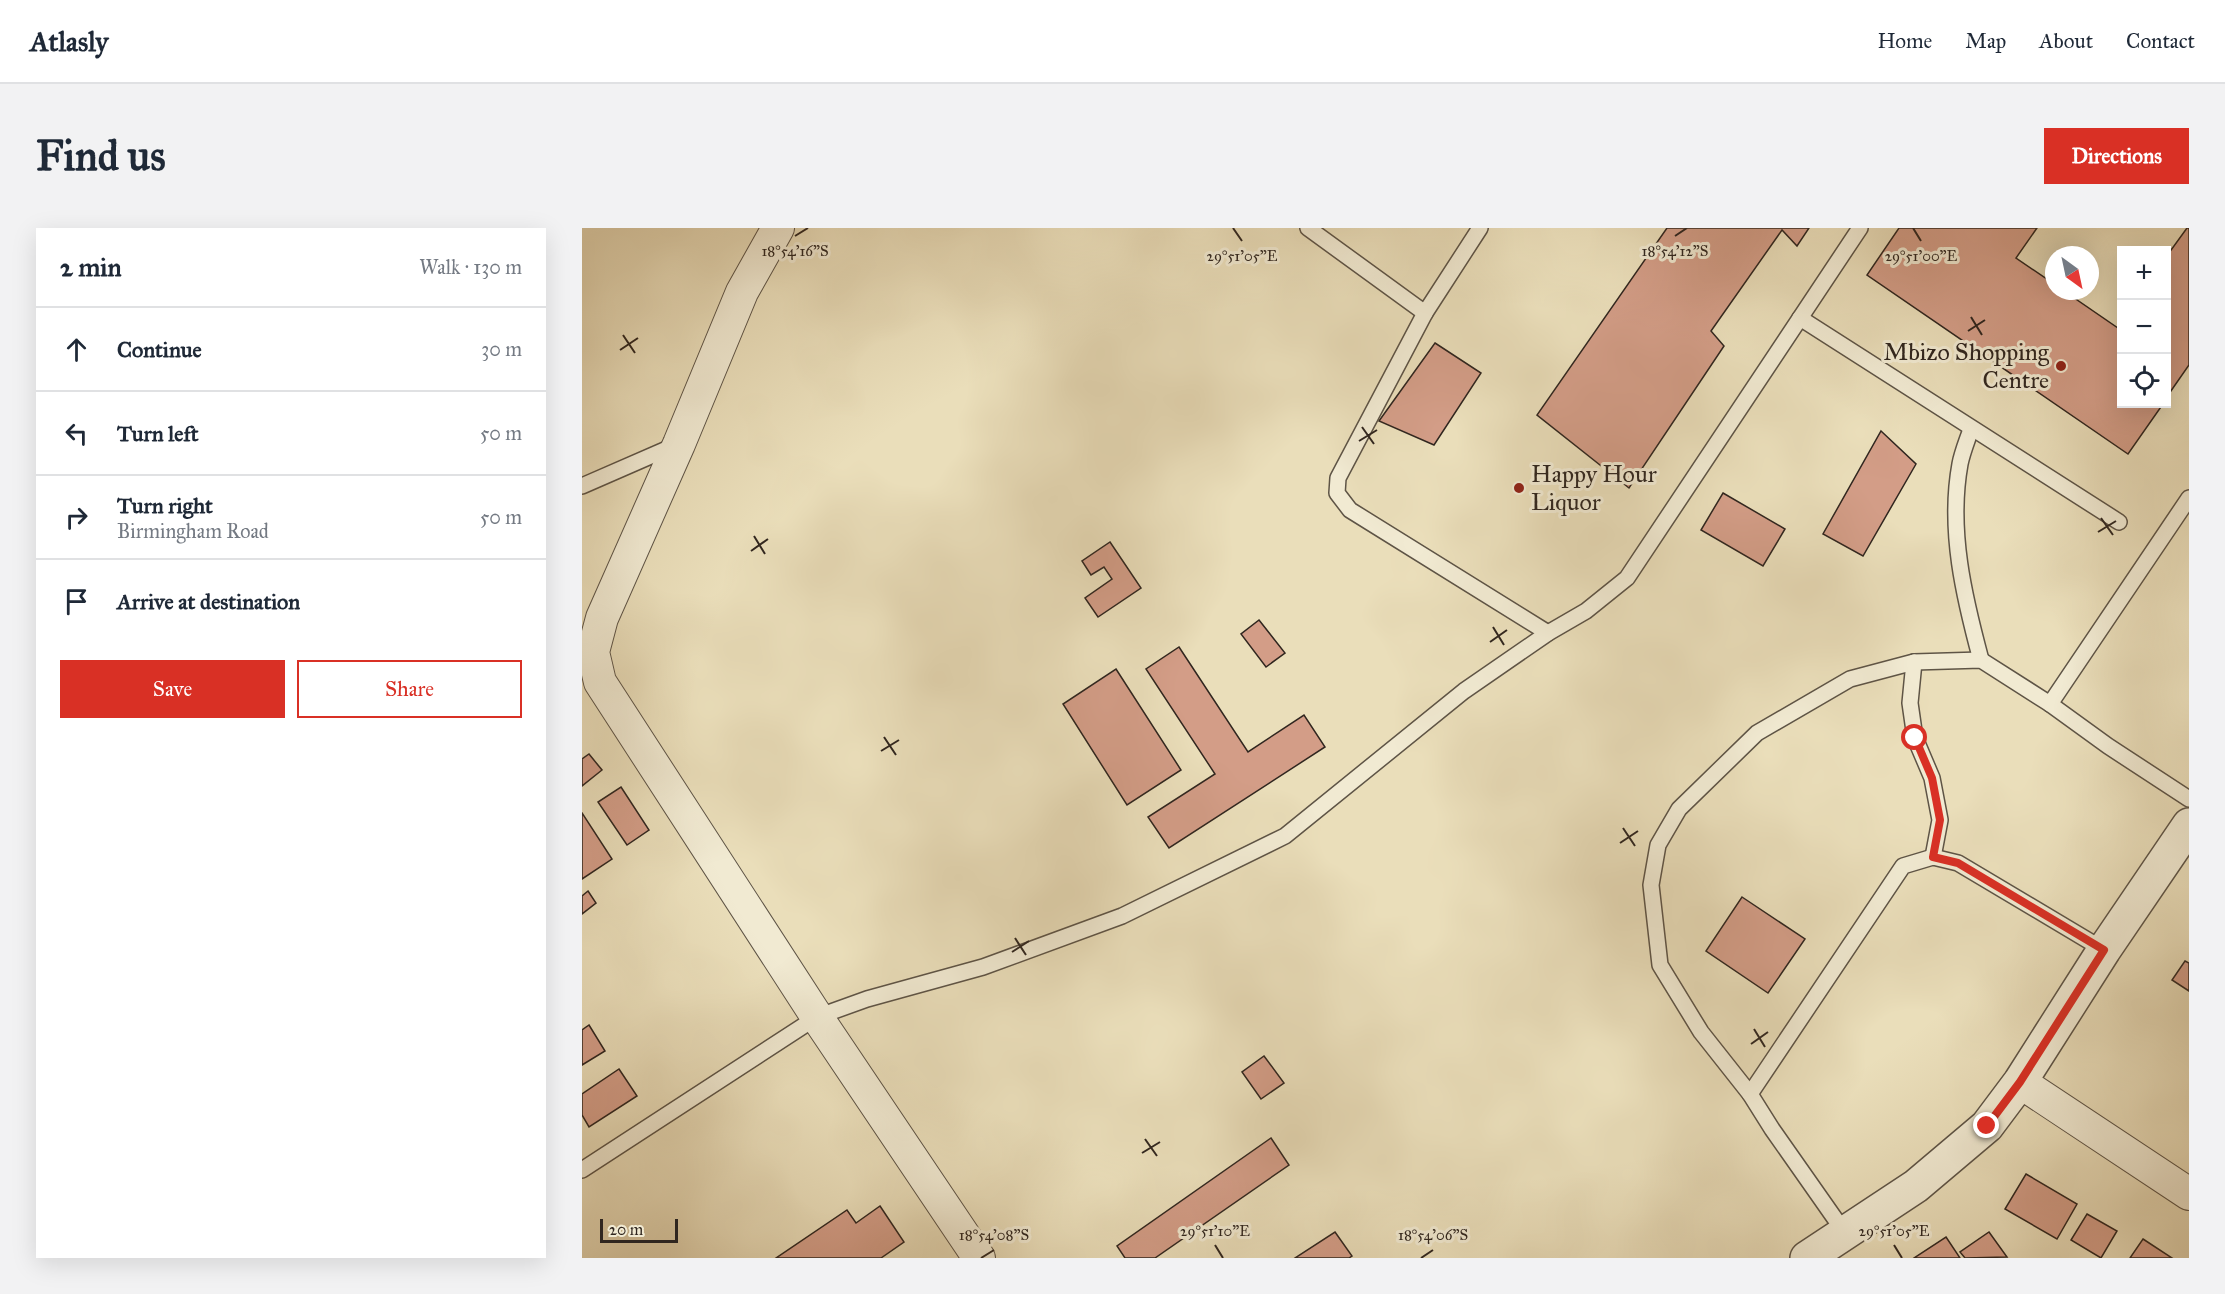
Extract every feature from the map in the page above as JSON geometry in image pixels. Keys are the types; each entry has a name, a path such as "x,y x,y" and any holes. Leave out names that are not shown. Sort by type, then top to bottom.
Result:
{"street":[{"path":"778,228 742,292 679,444 602,618 593,652 600,682 817,1017 979,1258"},
{"path":"1807,1258 1916,1186 1987,1126 2020,1082 2104,950 2189,825"},
{"path":"2020,1082 2189,1194"}],"lane":[{"path":"1308,228 1425,314"},
{"path":"1480,228 1425,314 1338,478 1336,493 1350,510 1548,633"},
{"path":"582,1170 817,1017 867,999 983,967 1122,916 1285,836 1464,692 1548,633 1586,611 1627,578 1860,228"},
{"path":"1800,318 2119,522"},
{"path":"1971,429 1960,463 1955,509 1958,552 1969,615 1981,660"},
{"path":"582,486 679,444"},
{"path":"2049,704 2189,498"},
{"path":"1845,1233 1750,1094 1701,1032 1660,965 1651,885 1658,845 1678,809 1757,733 1850,679 1914,662 1981,660 2189,799"},
{"path":"1914,662 1910,703 1915,738 1932,778 1940,820 1933,857"},
{"path":"1750,1094 1903,866 1933,857 1958,863 2104,950"}],"building":[{"path":"1667,228 1809,228 1797,246 1782,230 1711,331 1724,346 1629,488 1537,415"},
{"name":"Mbizo Shopping Centre","path":"1899,228 2037,228 2016,258 2045,278 2045,300 2077,300 2117,327 2117,408 2160,408 2128,454 1867,275"},
{"path":"2189,228 2189,365 2171,391 2171,300 2171,250"},
{"path":"1435,343 1481,373 1434,445 1379,421"},
{"path":"1881,431 1916,464 1863,556 1823,534"},
{"path":"1723,493 1785,529 1763,566 1701,530"},
{"path":"1110,542 1141,588 1098,617 1085,598 1112,579 1104,567 1091,575 1082,561"},
{"path":"1259,620 1285,653 1266,667 1241,634"},
{"path":"1179,647 1248,752 1304,715 1325,747 1169,848 1148,817 1215,774 1146,669"},
{"path":"1116,669 1181,770 1127,805 1063,704"},
{"path":"589,754 602,770 582,786 582,759"},
{"path":"621,787 649,830 627,845 598,802"},
{"path":"582,813 612,859 582,879"},
{"path":"588,891 596,903 582,914 582,896"},
{"path":"1742,897 1805,939 1768,993 1706,951"},
{"path":"2185,961 2189,963 2189,991 2172,980"},
{"path":"589,1025 605,1051 582,1065 582,1030"},
{"path":"1264,1056 1284,1083 1261,1099 1242,1072"},
{"path":"619,1069 637,1096 589,1127 582,1115 582,1094"},
{"path":"1271,1138 1289,1165 1155,1258 1125,1258 1117,1246"},
{"path":"2026,1174 2077,1204 2057,1239 2005,1209"},
{"path":"880,1206 904,1242 881,1258 776,1258 847,1210 856,1223"},
{"path":"2087,1214 2117,1231 2101,1258 2071,1240"},
{"path":"1335,1232 1352,1256 1349,1258 1295,1258"},
{"path":"1989,1232 2007,1257 1965,1258 1960,1252"},
{"path":"1946,1237 1960,1258 1914,1258"},
{"path":"2143,1239 2172,1258 2130,1258"}],"place":[{"name":"Mbizo Shopping Centre","path":"2061,366"},
{"name":"Happy Hour Liquor","path":"1519,488"}],"route":[{"path":"1915,738 1932,778 1940,820 1933,857 1958,863 2104,950 2020,1082 1987,1126"}]}
